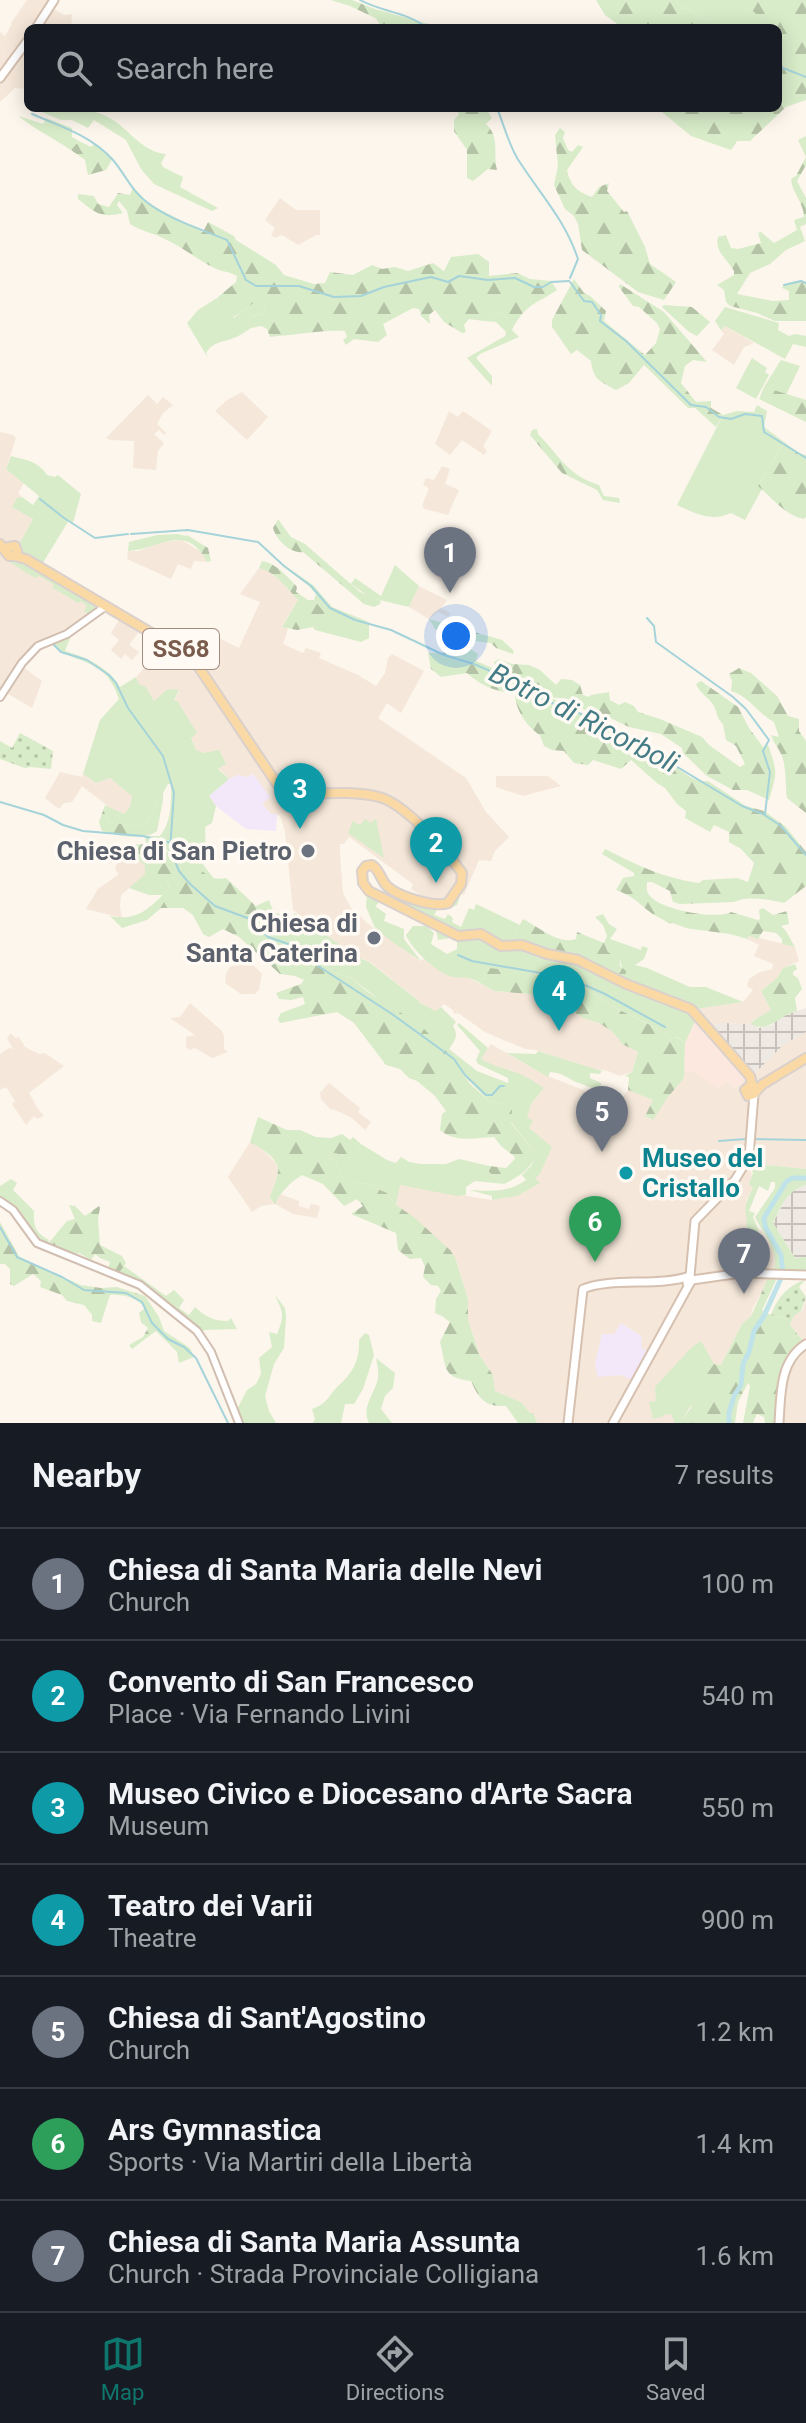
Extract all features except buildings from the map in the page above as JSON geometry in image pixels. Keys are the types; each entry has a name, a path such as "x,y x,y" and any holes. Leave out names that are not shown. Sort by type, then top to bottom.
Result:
{"main road":[{"path":"39,24 54,0"},
{"path":"0,78 24,45"},
{"name":"SS68","path":"8,549 186,652 196,661 277,786 285,793 384,798 406,812 462,868 466,878 459,893 448,903 439,905 403,896 385,884 376,867 370,864 364,867 362,879 368,890 460,937 482,934 501,946 522,945 545,954 580,960 631,987 691,1009 747,1071 755,1089"},
{"path":"613,1423 679,1304 690,1278 694,1225 735,1180 749,1159 755,1089 806,1058"},
{"path":"568,1423 583,1290 597,1286 735,1274 806,1275"},
{"path":"673,1281 683,1287 679,1304"},
{"path":"779,1423 785,1371 794,1354 806,1344"}],"street":[{"path":"0,697 22,663 38,646 67,634 92,617 102,604"},
{"path":"0,1201 13,1210 37,1243 140,1285 197,1331 219,1368 239,1423"}],"shaded area":[{"path":"27,0 56,0 52,8 64,15 72,14 71,24 24,24 24,89 15,88 0,102 0,32 5,36"},
{"path":"280,198 296,210 320,210 320,235 298,245 282,235 275,238 271,235 275,228 265,220"},
{"path":"725,326 754,343 744,347 734,365 712,350 724,334 721,330"},
{"path":"242,392 268,417 247,440 215,411"},
{"path":"148,395 157,404 163,397 173,405 163,413 157,424 166,433 164,435 159,430 154,434 164,443 158,451 156,470 133,468 134,441 106,438"},
{"path":"449,411 458,417 463,411 492,431 483,446 487,451 484,455 462,440 450,455 435,444"},
{"path":"0,432 16,438 6,469 24,483 18,493 22,497 17,498 33,519 18,546 21,553 105,603 103,612 45,644 30,656 23,667 42,681 32,708 3,691 0,694"},
{"path":"442,466 450,469 445,484 459,490 448,515 422,506 429,488 423,485 426,478 434,480"},
{"path":"182,540 201,552 207,562 194,561 191,569 178,564 171,579 127,559 128,551"},
{"path":"259,568 281,581 298,600 282,626 288,629 283,644 303,653 306,648 321,653 319,658 376,686 392,654 424,671 401,713 387,703 378,718 466,778 486,812 509,837 495,851 491,861 479,860 464,895 461,893 451,904 441,908 419,902 422,896 411,889 413,884 349,837 344,844 340,844 340,854 343,893 351,908 420,961 424,959 453,977 465,976 494,991 530,994 560,1002 583,1018 599,1023 613,1032 622,1044 638,1052 632,1072 619,1076 525,1049 485,1032 458,1013 454,1014 444,1004 436,1011 418,1002 370,962 343,951 293,910 285,832 281,818 271,814 262,804 269,797 253,774 229,779 204,753 196,751 191,737 196,732 178,702 174,701 179,691 154,701 136,677 166,644 171,646 180,628 205,642 208,633 239,648 260,602 240,594"},
{"path":"419,586 447,600 441,608 451,613 448,617 438,612 429,619 409,607"},
{"path":"121,617 141,629 129,645 139,652 132,660 125,654 121,659 111,650 119,640 111,633"},
{"path":"60,772 82,777 83,774 96,783 110,778 132,796 131,807 124,814 113,810 82,786 72,802 64,803 59,809 45,798"},
{"path":"253,774 270,797 262,804 271,814 277,814 276,831 246,829 216,806 209,796 229,779"},
{"path":"496,776 548,776 561,786 523,796 496,787"},
{"path":"118,859 140,861 145,866 146,874 121,895 122,918 86,909 98,889 119,874 115,869"},
{"path":"749,935 795,947 799,961 783,968 777,978 761,991 771,1010 750,1024 722,1023 711,1026 696,1009 743,1002 753,990 747,986 749,979 772,969 773,964 754,956 759,945 747,939"},
{"path":"253,965 262,974 259,990 255,994 241,994 225,983 230,967"},
{"path":"190,1003 222,1031 224,1049 228,1052 212,1058 195,1048 190,1050 186,1047 186,1037 195,1035 170,1018 180,1017"},
{"path":"806,1008 806,1032 783,1045 753,1075 711,1026 722,1023 750,1024 759,1028"},
{"path":"696,1019 749,1078 735,1088 727,1081 719,1089 692,1071 684,1071 685,1043"},
{"path":"806,1032 806,1169 768,1165 751,1170 753,1188 746,1200 748,1232 745,1249 748,1252 750,1233 761,1230 775,1252 777,1263 751,1316 742,1324 721,1365 679,1423 537,1423 534,1414 521,1402 495,1391 493,1375 480,1356 468,1320 468,1299 455,1257 396,1205 399,1185 492,1200 517,1196 539,1183 535,1178 526,1117 531,1104 541,1092 511,1070 497,1069 480,1059 491,1044 545,1075 589,1092 592,1086 614,1100 618,1097 621,1099 628,1090 653,1100 645,1116 652,1120 684,1078 684,1071 692,1071 718,1088 727,1081 735,1088 783,1045"},
{"path":"11,1033 15,1038 19,1037 25,1047 39,1054 45,1053 64,1066 29,1093 44,1116 37,1119 34,1116 26,1125 12,1104 15,1101 6,1087 0,1090 0,1054 13,1049 7,1038"},
{"path":"329,1083 360,1108 358,1112 371,1122 365,1130 352,1118 331,1110 321,1099 320,1093"},
{"path":"250,1142 276,1163 278,1172 270,1198 274,1204 280,1194 299,1201 299,1206 309,1209 311,1204 317,1205 320,1207 317,1218 293,1214 275,1204 261,1206 252,1212 228,1177"},
{"path":"806,1185 806,1257 795,1258 773,1223 787,1196 796,1188"},
{"path":"806,1299 806,1423 782,1423 789,1372 803,1351 802,1340 790,1325 794,1315 802,1311"},
{"path":"621,1323 641,1336 642,1348 648,1351 632,1380 621,1375 598,1377 595,1364 602,1334 614,1334"}],"green space":[{"path":"331,0 352,0 429,24 380,24 375,18"},
{"path":"596,0 673,0 713,24 617,24 605,15"},
{"path":"673,0 740,0 769,24 713,24"},
{"path":"740,0 806,0 806,100 782,111 782,24 768,24"},
{"path":"42,112 95,112 104,115 144,146 166,154 161,163 183,177 180,187 218,208 212,211 154,184 141,169 126,140 94,120 88,128 72,120 61,120"},
{"path":"458,112 488,112 492,118 486,124 495,140 497,170 488,169 473,181 467,178 467,150 454,131 454,120"},
{"path":"662,112 781,112 750,141 737,141 731,150 691,136"},
{"path":"19,116 43,124 46,118 72,128 72,137 79,141 71,150"},
{"path":"560,128 565,132 563,138 568,150 572,152 578,145 583,147 567,170 572,184 592,197 599,187 609,183 607,191 624,212 627,211 650,264 676,282 664,300 638,292 582,250 578,224 565,209 554,185 558,166 555,135"},
{"path":"806,136 806,157 798,140"},
{"path":"79,141 91,147 94,144 113,158 106,170 88,175 85,160 71,150"},
{"path":"806,157 806,165 797,181 806,198 806,224 800,227 805,241 750,273 737,294 773,301 789,300 789,291 782,288 784,284 801,280 806,282 806,321 775,321 730,306 724,290 717,285 734,275 734,271 720,251 718,237 726,235 731,248 738,249 761,243 758,233 761,232 774,243 797,230 794,220 804,217 791,179 796,176"},
{"path":"133,187 148,203 203,232 208,222 276,265 284,275 314,284 325,283 330,272 353,275 372,265 408,271 433,263 444,271 451,257 478,254 489,262 489,276 517,273 530,279 551,281 557,290 528,308 514,326 501,312 484,321 469,319 464,325 466,332 462,333 444,322 435,310 429,315 430,324 420,315 419,309 413,308 383,324 387,335 378,342 354,339 346,345 343,340 347,337 345,331 270,337 267,329 261,326 251,328 249,321 251,316 263,314 266,303 260,300 222,321 215,314 219,307 217,298 236,282 237,276 214,268 171,242 130,224 127,211 119,201 117,205 123,213 103,215 78,199 78,194 94,196 98,204 109,207 118,193 130,195"},
{"path":"574,279 584,293 606,311 604,321 645,355 656,343 660,329 639,307 633,306 620,284 664,312 707,362 693,360 685,366 681,383 696,402 711,401 711,408 723,415 716,427 695,408 688,408 644,365 629,383 616,390 596,376 591,361 577,350 571,354 552,327 552,320"},
{"path":"217,298 219,307 234,318 260,299 266,303 263,314 251,316 251,328 214,345 206,353 208,358 187,323 198,310"},
{"path":"662,307 692,307 710,322 697,336"},
{"path":"725,307 779,323 778,330 789,336 806,336 806,347 793,344 785,359 725,326 721,330 715,321"},
{"path":"501,312 519,337 476,358 492,376 492,386 467,358 505,336 506,332 496,322 484,321"},
{"path":"752,358 767,368 765,372 769,375 756,399 736,388"},
{"path":"781,360 800,366 786,395 764,387"},
{"path":"764,387 806,400 806,422 759,399"},
{"path":"757,405 767,411 764,427 784,442 758,486 762,489 745,520 731,513 717,517 704,516 677,505 723,415 737,411 754,412"},
{"path":"537,429 538,434 571,470 599,485 604,496 619,498 620,503 603,500 597,490 562,473 530,435 532,430"},
{"path":"784,442 806,455 804,519 785,510 758,486"},
{"path":"11,456 36,464 47,475 58,475 81,494 73,523 69,520 41,566 23,555 18,546 33,519 12,507 17,498 22,497 33,505 39,496 6,469"},
{"path":"278,519 291,537 305,544 360,592 381,601 380,604 374,607 364,604 303,552 293,551 284,545 273,528"},
{"path":"187,535 208,548 211,561 207,562 199,550 181,540 128,551 129,542"},
{"path":"17,558 95,604 95,611 91,616 84,611 87,606 81,601 78,603 53,588 53,584 39,576 35,578 11,563 10,559"},
{"path":"262,561 281,571 297,587 296,592 308,600 314,600 325,613 313,627 297,630 282,627 298,600 275,576 259,568"},
{"path":"284,565 313,585 332,607 369,622 369,638 361,642 315,630 313,627 325,613 314,600 316,594"},
{"path":"395,565 419,586 409,607 371,598 351,584 355,578 381,596"},
{"path":"429,619 502,640 514,651 513,654 491,643 463,640 459,647 478,654 476,661 495,669 494,662 499,659 529,665 540,670 556,685 561,679 572,680 580,685 583,695 589,697 609,692 610,700 619,705 625,702 638,712 702,737 740,767 745,764 736,746 726,740 723,724 714,706 696,684 701,681 738,707 749,728 763,747 768,745 771,754 775,772 769,800 747,790 733,790 707,776 683,753 682,748 661,734 629,727 564,699 552,698 639,740 691,777 708,781 746,806 764,811 785,826 806,852 806,886 784,903 752,898 734,902 680,904 673,902 670,891 652,882 647,882 647,889 655,900 688,912 713,915 731,912 758,920 759,910 763,908 773,915 787,911 789,924 781,926 795,947 782,944 776,933 763,931 758,939 749,936 747,939 668,923 616,890 623,878 634,876 634,873 602,854 605,849 662,874 699,883 703,880 737,878 748,882 754,863 729,842 729,832 714,825 710,832 685,818 686,811 665,788 631,760 621,769 593,760 588,765 574,763 564,751 544,746 540,735 523,717 515,694 490,688 467,673 441,677 431,669 428,653 447,652 452,638 435,629"},
{"path":"72,633 65,651 96,664 120,687 136,677 154,701 168,689 179,690 174,700 197,733 191,738 196,750 204,753 219,750 226,764 218,769 229,779 209,796 216,806 212,823 205,827 206,857 202,863 214,879 178,854 161,848 159,844 146,843 145,836 160,836 167,824 171,784 163,793 163,800 158,799 148,823 138,826 108,822 105,805 124,814 130,807 132,796 110,778 96,783 83,774 100,720 119,699 113,685 98,668 70,656 50,642"},
{"path":"739,668 751,673 777,696 788,716 799,719 799,731 806,741 806,813 787,798 784,762 771,735 779,737 774,722 731,691 729,674"},
{"path":"20,733 53,751 51,769 25,768 0,759 0,741 12,748"},
{"path":"158,799 163,800 157,831 152,834 138,837 102,831 99,822 105,805 108,822 138,826 148,823"},
{"path":"365,819 371,823 376,819 384,858 348,833 353,821 360,825"},
{"path":"179,839 210,877 226,878 256,906 269,900 274,913 282,914 303,952 338,974 351,978 420,1025 446,1051 470,1084 489,1101 512,1110 511,1123 537,1155 527,1169 504,1184 489,1172 489,1166 506,1168 515,1159 514,1156 494,1137 459,1138 440,1130 442,1114 446,1111 435,1096 400,1069 386,1065 354,1023 337,1012 280,1023 281,1013 305,1004 303,997 279,999 276,993 304,980 280,974 239,937 223,929 209,937 203,934 193,915 183,908 161,908 147,920 122,928 110,916 129,917 143,912 169,889 167,878 158,877 155,852 140,861 94,857 86,851 88,843 160,844 167,852 175,852"},
{"path":"155,851 169,889 164,895 149,895 129,888 145,874 145,866 140,861"},
{"path":"385,887 441,908 451,904 461,893 457,905 437,910 434,915 445,919 448,914 453,918 452,922 461,927 469,908 474,910 476,904 520,925 511,941 499,942 481,931 461,934 381,894"},
{"path":"367,893 410,916 380,902 375,906 386,914 384,921 404,929 404,939 421,961 375,928 366,907"},
{"path":"295,913 340,945 343,951 369,962 418,1002 436,1011 441,1007 456,1022 453,1026 456,1038 449,1049 477,1071 508,1083 508,1078 478,1064 476,1060 480,1051 457,1025 459,1023 488,1048 481,1059 520,1074 544,1088 531,1104 527,1117 533,1121 529,1128 552,1147 540,1174 535,1178 540,1183 517,1196 492,1200 492,1196 469,1190 499,1190 519,1184 526,1180 522,1175 537,1155 511,1122 503,1104 489,1101 380,1000 351,978 338,974 303,952 286,922"},
{"path":"603,914 609,924 617,929 610,939 641,950 642,946 648,948 644,959 635,965 690,987 706,987 743,1002 696,1009 625,981 620,959 608,952 603,925 595,917"},
{"path":"418,919 459,940 481,937 500,948 520,947 582,965 606,979 693,1013 696,1019 685,1043 677,1037 670,1039 570,982 485,968 486,978 478,982 447,975 419,954 406,935 413,926 427,926 434,933 431,944 447,954 457,949 457,941 451,938 438,940 434,928 416,921"},
{"path":"523,919 562,940 576,939 577,932 604,943 608,952 620,959 620,966 626,971 625,981 579,956 511,941"},
{"path":"795,964 797,969 793,975 798,978 802,989 795,998 797,1011 763,1027 750,1024 771,1010 761,991 777,978 783,968"},
{"path":"484,967 569,982 652,1026 670,1039 676,1037 685,1043 684,1078 653,1120 645,1116 653,1100 628,1090 629,1077 625,1076 632,1072 638,1052 622,1044 613,1032 599,1023 583,1018 560,1002 530,994 494,991 478,982 486,978"},
{"path":"538,1051 602,1071 600,1074 590,1073 590,1078 618,1097 614,1100 558,1073 550,1072 548,1077 507,1053 536,1054"},
{"path":"258,1117 287,1130 300,1130 316,1137 331,1138 342,1134 350,1140 353,1137 361,1144 353,1156 343,1157 336,1153 328,1155 328,1158 334,1159 342,1178 387,1193 396,1205 450,1250 468,1299 468,1320 480,1356 493,1375 495,1391 521,1402 534,1414 537,1423 518,1423 506,1406 488,1403 480,1397 471,1381 450,1374 440,1342 450,1322 435,1313 436,1299 441,1291 423,1277 425,1267 421,1258 410,1259 398,1250 396,1233 351,1214 363,1206 357,1199 344,1206 323,1184 302,1175 286,1188 275,1204 270,1198 277,1166 268,1154 250,1142"},
{"path":"361,1144 396,1163 401,1157 421,1164 446,1164 459,1159 489,1166 489,1172 504,1184 475,1181 466,1187 466,1195 457,1196 400,1185 396,1205 387,1193 342,1178 334,1159 328,1158 328,1155 336,1153 353,1156"},
{"path":"768,1165 806,1169 806,1185 789,1195 773,1223 795,1258 806,1257 806,1272 774,1269 775,1256 755,1217 775,1188 775,1182 771,1182 768,1191 759,1186 749,1211 755,1213 753,1217 759,1231 750,1233 746,1253 746,1207 753,1188 749,1184 753,1173 751,1169"},
{"path":"11,1179 17,1183 13,1190 34,1211 35,1225 38,1232 49,1240 47,1245 34,1236 0,1199 0,1186"},
{"path":"69,1205 75,1206 85,1216 99,1206 100,1245 122,1256 126,1263 119,1273 108,1269 110,1262 95,1254 91,1260 79,1253 71,1255 47,1245 67,1221 75,1219"},
{"path":"0,1222 20,1258 81,1285 117,1287 145,1296 164,1331 190,1348 194,1357 179,1363 177,1352 156,1331 132,1349 129,1345 143,1337 148,1328 141,1322 139,1313 145,1308 130,1297 110,1295 101,1323 92,1321 92,1315 84,1305 67,1301 62,1295 40,1287 41,1281 33,1274 14,1286 10,1284 10,1269 0,1264"},
{"path":"124,1266 166,1296 174,1290 184,1300 179,1308 189,1315 195,1307 214,1319 228,1321 231,1318 237,1329 200,1332 137,1281 119,1273"},
{"path":"769,1276 778,1276 762,1310 788,1319 794,1315 790,1325 802,1340 783,1368 774,1423 765,1423 764,1417 757,1414 753,1423 743,1423 748,1383 738,1402 735,1423 679,1423 691,1408 692,1401 702,1392 704,1378 714,1364 721,1365 742,1324 751,1316"},
{"path":"805,1280 799,1287 806,1297 801,1311 789,1319 771,1315 784,1293"},
{"path":"275,1295 285,1308 286,1317 284,1348 274,1364 265,1396 276,1423 241,1423 236,1411 247,1390 256,1384 261,1374 259,1358 272,1347 269,1332 277,1334 281,1322 281,1310"},
{"path":"365,1333 369,1335 374,1355 363,1389 354,1404 345,1404 341,1423 313,1423 312,1409 324,1402 351,1372 358,1354 359,1340"},
{"path":"701,1341 714,1364 704,1378 702,1392 679,1423 675,1423 671,1414 665,1413 653,1419 649,1402 656,1401 655,1387"},
{"path":"376,1358 395,1373 393,1388 385,1396 381,1409 392,1423 369,1423 367,1417 378,1378"}],"waterway":[{"path":"360,0 421,24"},
{"path":"782,68 806,77"},
{"path":"498,112 515,155 573,245 578,259 570,278"},
{"path":"32,114 95,144 113,160 137,194 157,209 227,240 246,280 256,286 299,286 334,297 361,296 384,287 431,277 448,282 459,276 488,280 515,278 534,287 569,281"},
{"path":"784,285 801,281 806,283"},
{"path":"570,282 584,301 592,302 601,315 600,321 626,341 691,405 706,407 719,417 731,419 745,414 762,416 764,432 806,458"},
{"name":"Botro di Ricorboli","path":"40,499 95,538 128,534"},
{"name":"Botro di Ricorboli","path":"131,534 188,530 258,542 311,586 330,608 513,681 538,698 579,713 654,750 742,806 763,814 781,826 806,855"},
{"path":"647,618 654,626 656,642 733,697 769,740 763,751 770,772 765,814"},
{"path":"53,644 61,652 87,660 109,675 128,708 163,756 174,793 170,849 179,871 190,884 215,906 250,919 268,937 294,946 315,964 392,1014 454,1059 465,1075 486,1095 492,1095 504,1086"},
{"path":"0,802 83,831 143,836 171,843"},
{"path":"458,955 472,961 569,978 665,1027"},
{"path":"719,1141 746,1139"},
{"path":"753,1139 806,1140"},
{"path":"729,1423 729,1413 741,1385 743,1364 754,1331 783,1274 781,1255 765,1226 764,1218 786,1182 792,1178 806,1178"},
{"path":"0,1227 17,1257 84,1290 126,1293 142,1302 152,1323 168,1339 196,1358 228,1423"}],"place":[{"name":"Chiesa di Santa Maria delle Nevi","path":"450,593"},
{"name":"Museo Civico e Diocesano d'Arte Sacra","path":"300,829"},
{"name":"Chiesa di San Pietro","path":"308,851"},
{"name":"Convento di San Francesco","path":"436,883"},
{"name":"Chiesa di Santa Caterina","path":"374,938"},
{"name":"Teatro dei Varii","path":"559,1031"},
{"name":"Chiesa di Sant'Agostino","path":"602,1152"},
{"name":"Museo del Cristallo","path":"626,1173"},
{"name":"Ars Gymnastica","path":"595,1262"},
{"name":"Chiesa di Santa Maria Assunta","path":"744,1294"}]}
